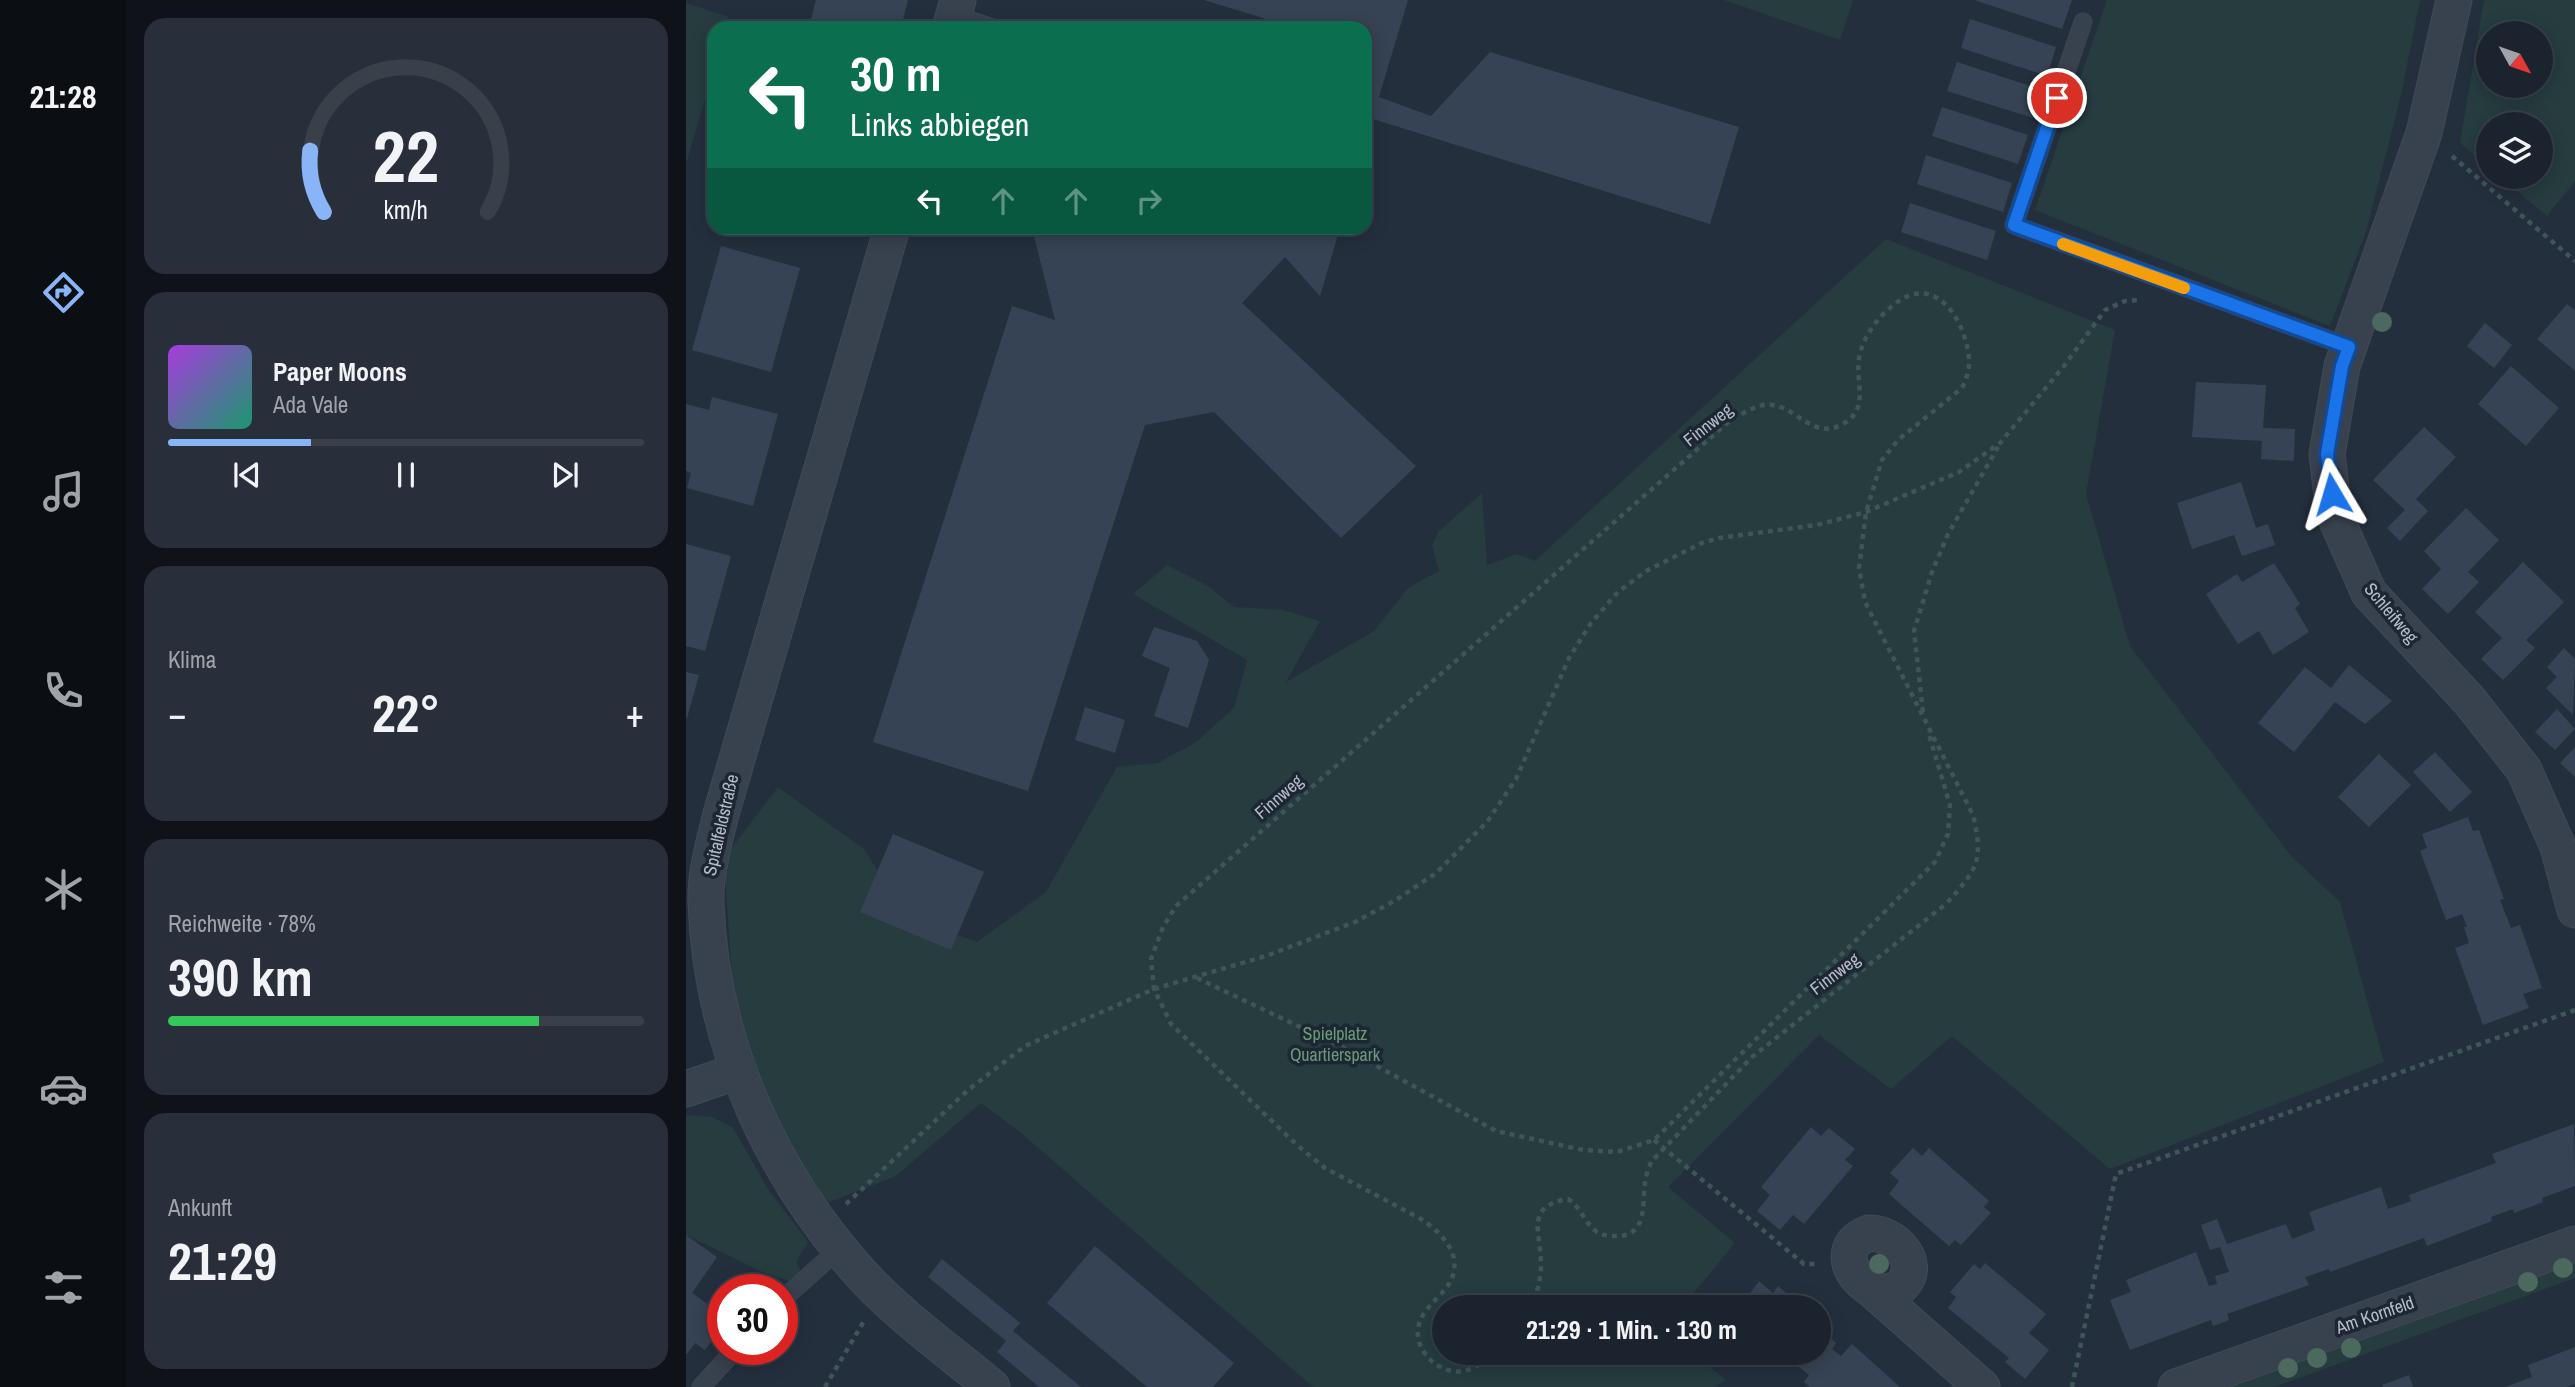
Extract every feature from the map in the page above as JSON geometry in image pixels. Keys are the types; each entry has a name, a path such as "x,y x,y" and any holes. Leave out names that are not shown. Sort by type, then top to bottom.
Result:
{"street":[{"name":"Schleifweg","path":"2454,0 2424,133 2342,366 2327,454 2334,514 2369,593 2469,700 2524,770 2558,847 2575,910"},
{"name":"Spitalfeldstraße","path":"890,235 720,814 709,864 706,901 712,958 724,1020 738,1071 758,1124 789,1178 831,1237 880,1293 992,1387"},
{"path":"686,1089 738,1071"},
{"path":"1871,1289 1888,1293 1903,1284 1909,1270 1909,1262 1901,1248 1885,1235 1869,1233 1854,1242 1850,1250 1850,1263 1855,1275 1982,1387"},
{"name":"Am Kornfeld","path":"2176,1387 2575,1244"}],"lane":[{"path":"954,14 974,21"},
{"path":"2083,22 2014,225 2349,347"},
{"path":"798,1279 831,1237"},
{"path":"701,1387 721,1365"}],"path":[{"path":"2424,133 2575,261"},
{"name":"Finnweg","path":"1439,1295 1450,1283 1455,1270 1453,1256 1434,1227 1325,1168 1297,1146 1171,1024 1154,989 1151,959 1163,927 1175,906 1733,418 1761,405 1773,405 1822,429 1839,426 1850,420 1858,409 1862,395 1859,360 1870,334 1891,307 1903,299 1914,294 1928,294 1940,298 1959,323 1966,343 1968,376 1962,388 1898,440 1882,460 1866,512 1859,568 1865,602 1973,815 1980,844 1977,862 1969,878 1946,904 1917,930 1752,1057 1663,1149 1651,1162 1644,1210 1639,1225 1625,1236 1611,1237 1596,1232 1577,1205 1568,1199 1544,1208 1538,1219 1542,1262 1540,1285 1536,1295"},
{"path":"1196,978 1338,1045 1496,1131 1583,1150 1617,1152 1654,1140 1935,862 1948,834 1950,805 1920,694 1914,631 1932,572 1948,534 2000,443 2064,366 2105,310 2125,301 2147,301"},
{"path":"831,1237 968,1090 1025,1046 1154,989 1266,956 1355,922 1396,900 1436,873 1487,822 1516,779 1569,658 1591,623 1618,592 1646,571 1702,543 1719,538 1816,525 1866,512 1959,472 2000,443"},
{"path":"2072,1387 2116,1174 2575,1010"},
{"path":"1654,1140 1804,1265 1850,1263"},
{"path":"825,1387 880,1293"},
{"name":"Finnweg","path":"1432,1302 1420,1319 1417,1333 1421,1350 1432,1362"},
{"name":"Finnweg","path":"1438,1365 1446,1370 1463,1371 1478,1365"}],"green space":[{"path":"1724,0 1853,0 1840,40"},
{"path":"2107,0 2420,0 2401,95 2366,232 2330,326 2035,210"},
{"path":"2484,0 2575,0 2575,181 2547,216 2514,189 2553,189 2553,112 2476,112 2476,157 2460,143 2476,48 2476,98 2553,98 2553,21 2480,21"},
{"path":"686,3 729,17 728,21 707,21 707,92 686,164"},
{"name":"Spielplatz Quartierspark","path":"1886,239 2115,330 2086,494 2130,646 2291,856 2340,902 2384,1062 2110,1169 1952,1036 1891,1089 1819,1035 1668,1187 1735,1243 1692,1295 1432,1295 1432,1365 1707,1365 1726,1380 1713,1387 1313,1387 1020,1132 981,1103 896,1176 822,1205 776,1138 734,1011 724,858 778,787 864,849 907,917 977,942 1046,892 1117,767 1158,763 1196,742 1234,708 1247,660 1133,594 1167,565 1208,586 1234,607 1283,610 1320,621 1286,682 1374,631 1408,588 1439,571 1432,545 1438,532 1482,493 1487,565 1517,554 1535,561"},
{"path":"686,1115 713,1117 733,1128 768,1189 808,1242 796,1262 809,1288 798,1284 798,1274 769,1274 760,1271 686,1235"},
{"path":"2575,1257 2575,1278 2274,1387 2218,1387"}],"building":[{"path":"816,0 908,0 903,21 810,21"},
{"path":"1204,0 1408,0 1379,97 1431,116 1490,52 1739,127 1710,224 1373,119 1372,122 1372,21 1265,21 1266,19"},
{"path":"1974,0 2072,0 2062,29"},
{"path":"1970,19 2056,47 2047,76 1961,48"},
{"path":"1957,62 2042,90 2033,118 1947,91"},
{"path":"1942,107 2028,135 2018,164 1932,136"},
{"path":"1926,155 2012,183 2003,212 1917,184"},
{"path":"1910,203 1996,231 1987,260 1901,232"},
{"path":"1034,235 1338,235 1320,296 1285,257 1242,303 1416,466 1341,538 1214,412 1145,425 1028,791 873,742 1012,306 1055,320"},
{"path":"721,246 800,268 771,372 692,350"},
{"path":"2567,304 2575,310 2575,371 2537,339"},
{"path":"2485,323 2512,345 2494,368 2467,346"},
{"path":"2511,366 2559,408 2526,446 2478,404"},
{"path":"2196,382 2266,385 2263,428 2295,429 2294,461 2261,459 2262,441 2192,437"},
{"path":"712,397 778,414 753,506 687,488 691,473 686,471 686,404 709,410"},
{"path":"2424,427 2456,457 2416,499 2428,511 2400,541 2387,528 2405,510 2373,480"},
{"path":"2241,482 2256,528 2268,524 2275,545 2242,556 2234,535 2192,549 2177,503"},
{"path":"2466,508 2499,540 2468,572 2479,582 2448,614 2422,589 2441,569 2424,551"},
{"path":"686,544 731,556 705,651 686,646"},
{"path":"2523,562 2564,602 2526,640 2535,648 2503,680 2481,659 2502,638 2475,612"},
{"path":"2274,563 2300,604 2295,608 2309,632 2273,655 2259,631 2238,644 2206,594 2237,574 2242,582"},
{"path":"1154,627 1197,641 1209,660 1188,728 1154,716 1170,668 1142,656"},
{"path":"2564,648 2575,659 2573,715 2546,688 2557,677 2547,667"},
{"path":"2349,665 2392,701 2365,724 2335,702 2294,752 2258,723 2305,667 2331,688"},
{"path":"686,672 699,675 687,718 686,718"},
{"path":"1085,707 1125,720 1115,753 1075,740"},
{"path":"2557,709 2575,729 2555,750 2535,732"},
{"path":"2575,747 2575,777 2560,763"},
{"path":"2435,752 2472,792 2450,812 2413,772"},
{"path":"2379,754 2411,785 2369,827 2338,797"},
{"path":"2468,817 2473,831 2479,830 2504,899 2500,900 2511,928 2520,925 2542,988 2523,994 2529,1008 2483,1025 2455,948 2469,943 2464,927 2467,927 2462,914 2446,920 2420,851 2427,848 2422,834"},
{"path":"893,834 984,872 951,950 860,912"},
{"path":"2574,1124 2575,1186 2542,1198 2543,1202 2514,1213 2513,1209 2491,1217 2492,1221 2427,1246 2424,1238 2330,1272 2329,1269 2305,1277 2309,1285 2227,1314 2229,1320 2213,1326 2211,1320 2130,1350 2110,1300 2131,1292 2126,1280 2196,1252 2209,1286 2217,1284 2215,1276 2229,1272 2220,1247 2210,1250 2201,1225 2217,1219 2227,1244 2286,1224 2292,1239 2315,1230 2309,1212 2381,1187 2388,1209 2411,1201 2409,1195 2496,1163 2492,1154"},
{"path":"1811,1127 1821,1136 1829,1128 1855,1149 1845,1160 1853,1166 1804,1224 1793,1215 1780,1230 1757,1211 1770,1195 1761,1187"},
{"path":"1913,1148 1922,1156 1929,1148 1989,1201 1984,1207 1991,1213 1961,1245 1955,1240 1949,1246 1889,1194 1899,1181 1890,1173"},
{"path":"686,1235 717,1257 692,1293 707,1304 707,1347 705,1350 695,1343 686,1355"},
{"path":"1095,1246 1234,1363 1213,1387 1147,1387 1047,1303"},
{"path":"942,1259 1020,1323 1013,1331 1081,1387 1039,1387 997,1352 1006,1341 928,1277"},
{"path":"1985,1263 2046,1314 2029,1333 2049,1350 2025,1379 2005,1362 2009,1358 1948,1308 1956,1297 1950,1292 1974,1264 1980,1269"},
{"path":"1759,1281 1773,1293 1778,1286 1789,1295 1749,1295"},
{"path":"1831,1339 1836,1343 1832,1349 1841,1356 1852,1344 1900,1387 1810,1387 1804,1382 1809,1375 1796,1365 1831,1365"},
{"path":"2575,1347 2575,1384 2567,1387 2505,1387 2532,1377 2528,1365"},
{"path":"2409,1375 2413,1387 2382,1385"}],"slow traffic":[{"path":"2063,244 2184,288"}],"route":[{"path":"2057,98 2014,225 2349,347 2342,366 2327,454 2332,494"}]}
